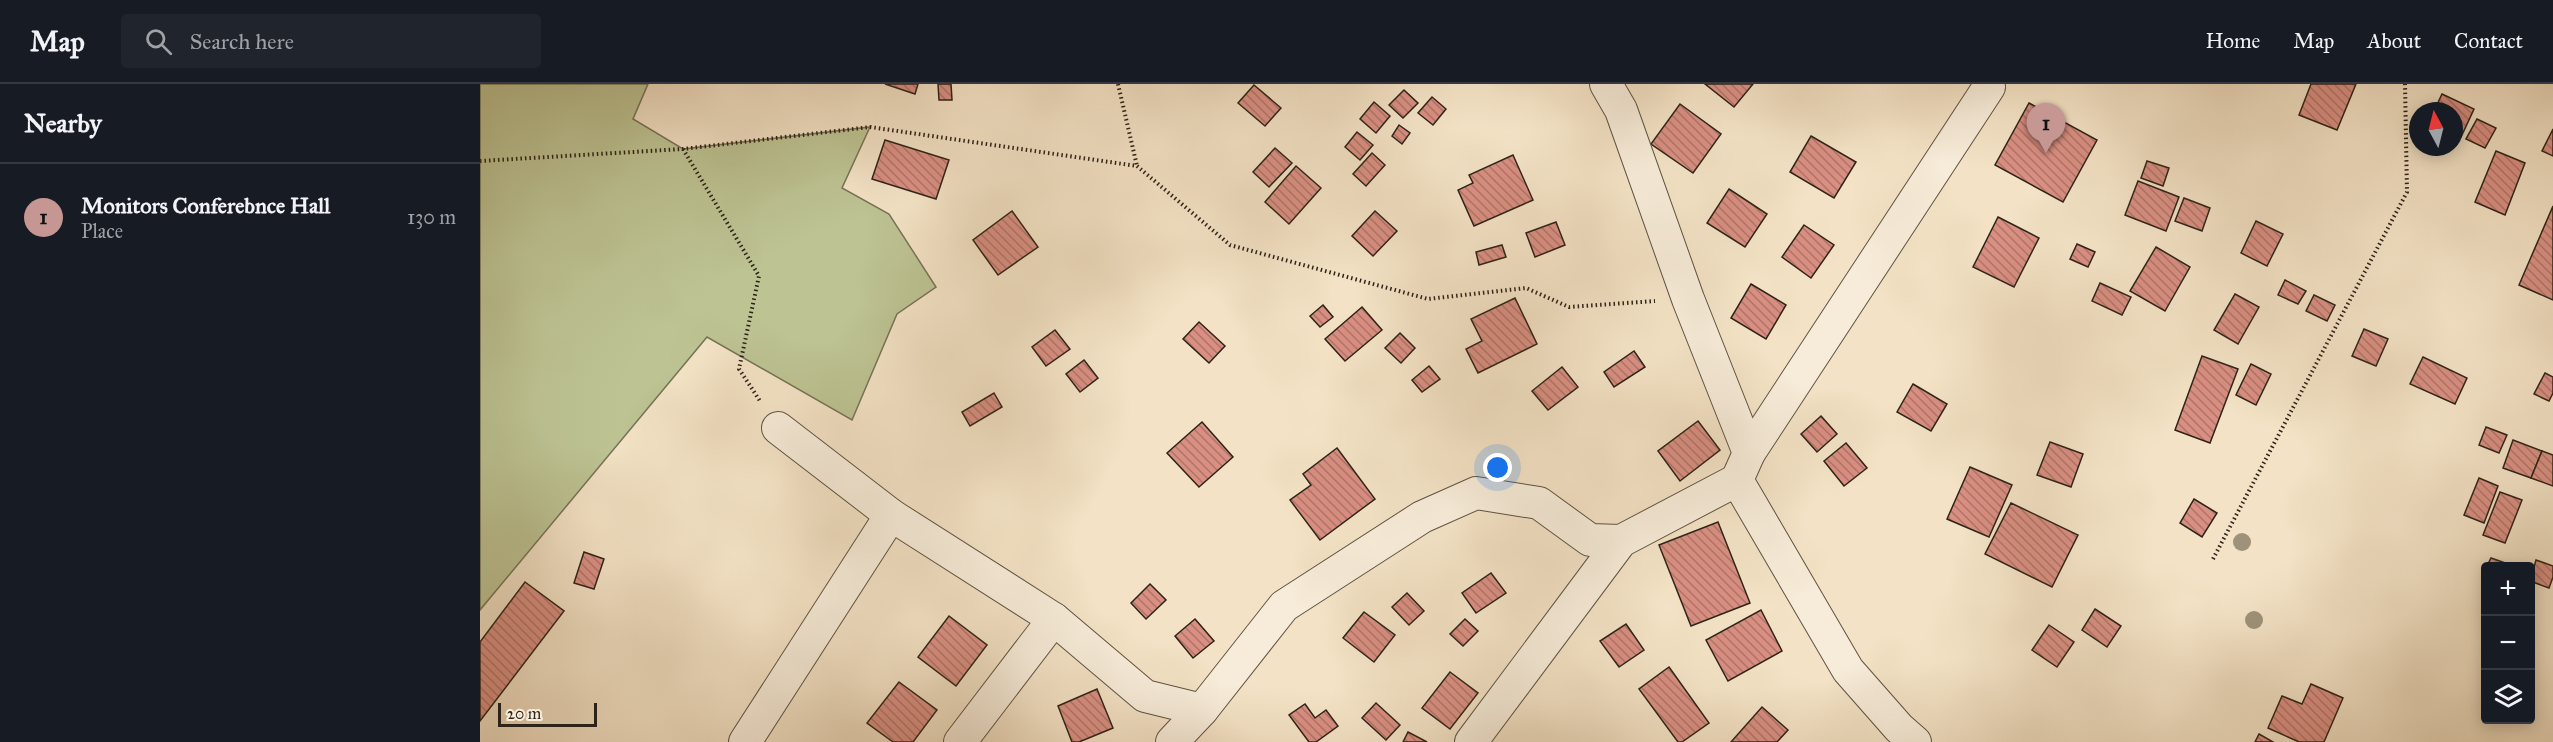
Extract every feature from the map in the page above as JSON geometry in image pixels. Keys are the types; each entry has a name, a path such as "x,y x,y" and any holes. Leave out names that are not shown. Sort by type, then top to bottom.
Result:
{"street":[{"path":"1605,84 1621,110 1688,299 1743,466 1848,670 1899,728 1916,742"},
{"path":"1472,742 1622,541 1743,466 1989,87"},
{"path":"778,428 891,515 1054,619 1145,696 1202,710"},
{"path":"1172,742 1202,710 1284,606 1422,517 1476,493 1539,503 1590,540 1622,541"},
{"path":"745,742 891,515"},
{"path":"960,742 1054,619"}],"path":[{"path":"1118,84 1137,166"},
{"path":"2213,559 2407,192 2405,84"},
{"path":"480,161 683,149 870,128 1137,166 1230,245 1428,299 1526,288 1569,307 1688,299"},
{"path":"683,149 759,276 739,369 778,428"}],"green space":[{"path":"480,84 648,84 633,119 683,149 870,127 842,188 889,214 936,287 897,314 852,420 707,337 480,610"}],"building":[{"path":"885,84 918,84 915,94"},
{"path":"938,84 951,84 952,100 939,100"},
{"path":"1705,84 1753,84 1734,107"},
{"path":"2311,84 2356,84 2337,130 2299,115"},
{"path":"1254,85 1281,108 1265,126 1238,103"},
{"path":"1404,90 1418,103 1403,118 1389,105"},
{"path":"2442,94 2459,102 2438,102"},
{"path":"1432,97 1446,109 1433,125 1418,113"},
{"path":"1374,102 1390,116 1376,133 1360,119"},
{"path":"2029,103 2097,140 2063,202 1995,165"},
{"path":"1680,104 1721,134 1693,173 1651,144"},
{"path":"2463,104 2474,109 2463,133"},
{"path":"2477,119 2496,128 2485,148 2466,139"},
{"path":"1399,125 1410,133 1402,144 1392,136"},
{"path":"2553,129 2553,156 2542,151"},
{"path":"1357,132 1373,145 1360,160 1345,147"},
{"path":"1811,136 1856,162 1834,198 1790,172"},
{"path":"885,140 949,160 936,199 872,179"},
{"path":"1275,148 1292,163 1269,187 1253,172"},
{"path":"2496,151 2525,163 2505,215 2475,202"},
{"path":"1372,153 1385,165 1366,186 1353,174"},
{"path":"1513,155 1533,200 1474,226 1458,190 1473,183 1469,175"},
{"path":"2147,161 2169,168 2163,186 2141,178"},
{"path":"1296,166 1321,188 1289,224 1265,202"},
{"path":"2138,181 2179,197 2166,231 2125,215"},
{"path":"1729,189 1767,214 1745,247 1707,223"},
{"path":"2184,198 2210,208 2202,231 2175,221"},
{"path":"2553,206 2553,300 2519,285"},
{"path":"1012,211 1038,247 998,275 973,240"},
{"path":"1375,211 1397,231 1373,256 1352,236"},
{"path":"1998,217 2039,238 2014,287 1973,267"},
{"path":"2256,221 2283,234 2267,266 2241,253"},
{"path":"1556,222 1565,245 1535,257 1526,233"},
{"path":"1804,225 1834,245 1811,278 1782,257"},
{"path":"2077,244 2095,252 2088,267 2070,259"},
{"path":"1502,245 1506,257 1479,265 1476,252"},
{"path":"2156,247 2190,267 2165,311 2130,291"},
{"path":"2285,280 2306,291 2298,304 2278,295"},
{"path":"2100,283 2131,297 2122,315 2092,301"},
{"path":"1751,284 1786,305 1766,339 1731,318"},
{"path":"2235,294 2259,307 2238,344 2214,330"},
{"path":"2314,295 2335,305 2327,321 2306,311"},
{"path":"1515,298 1537,344 1478,373 1466,349 1482,341 1471,319"},
{"path":"1323,305 1333,317 1320,327 1310,316"},
{"path":"1362,307 1382,330 1345,361 1325,339"},
{"path":"1199,322 1225,346 1209,363 1183,339"},
{"path":"2364,329 2388,339 2376,366 2352,356"},
{"path":"1055,330 1070,349 1046,366 1032,347"},
{"path":"1400,333 1415,348 1401,363 1385,348"},
{"path":"1634,351 1645,367 1614,387 1604,372"},
{"path":"2202,356 2238,369 2210,443 2175,430"},
{"path":"2423,357 2467,378 2455,404 2410,384"},
{"path":"1084,360 1098,378 1080,392 1066,374"},
{"path":"2251,364 2271,374 2256,405 2236,395"},
{"path":"1429,366 1440,379 1422,392 1412,380"},
{"path":"1562,367 1578,387 1548,410 1532,391"},
{"path":"2545,373 2553,377 2553,393 2549,401 2534,394"},
{"path":"1913,384 1947,404 1931,431 1897,412"},
{"path":"994,393 1002,407 970,426 962,412"},
{"path":"1821,416 1837,434 1817,452 1801,434"},
{"path":"1698,421 1720,450 1680,481 1658,451"},
{"path":"1202,422 1233,457 1199,487 1167,453"},
{"path":"2486,427 2507,435 2499,453 2479,445"},
{"path":"2513,440 2542,451 2531,478 2503,468"},
{"path":"2050,442 2083,454 2071,487 2037,475"},
{"path":"1846,443 1867,468 1844,486 1824,461"},
{"path":"1337,448 1375,499 1320,540 1290,500 1311,485 1303,474"},
{"path":"2542,451 2553,455 2553,486 2531,478"},
{"path":"1970,467 2012,485 1989,537 1947,519"},
{"path":"2479,478 2498,486 2484,523 2464,515"},
{"path":"2500,492 2522,500 2505,543 2483,535"},
{"path":"2194,499 2217,513 2202,537 2180,523"},
{"path":"2011,503 2078,535 2052,587 1985,554"},
{"path":"1718,522 1750,603 1691,626 1659,545"},
{"path":"584,552 604,559 594,589 574,583"},
{"path":"2491,558 2502,562 2489,562"},
{"path":"2536,560 2553,566 2553,577 2549,588 2535,583"},
{"path":"1491,573 1506,593 1476,613 1462,593"},
{"path":"525,582 564,611 480,721 480,642"},
{"path":"1150,584 1166,600 1146,619 1131,603"},
{"path":"1407,593 1424,611 1409,625 1392,607"},
{"path":"2095,609 2121,626 2107,647 2082,630"},
{"path":"1761,610 1782,651 1728,681 1706,640"},
{"path":"1364,612 1395,635 1374,662 1343,638"},
{"path":"949,616 987,645 956,686 918,657"},
{"path":"1195,619 1214,641 1193,658 1175,636"},
{"path":"1465,619 1478,631 1463,646 1450,634"},
{"path":"1626,624 1644,650 1619,667 1600,641"},
{"path":"2049,625 2074,642 2057,667 2032,650"},
{"path":"1669,667 1709,723 1682,742 1678,742 1639,689"},
{"path":"1450,672 1478,693 1450,729 1422,708"},
{"path":"899,682 937,710 913,742 893,742 867,723"},
{"path":"2311,684 2343,698 2324,742 2299,742 2268,728 2282,696 2302,704"},
{"path":"1097,689 1113,728 1079,742 1072,742 1058,706"},
{"path":"1376,703 1400,725 1386,740 1362,718"},
{"path":"1305,704 1315,718 1326,710 1338,726 1316,742 1309,742 1289,715"},
{"path":"1762,707 1788,730 1777,742 1731,742"},
{"path":"1408,732 1427,742 1403,742"},
{"path":"2259,734 2273,742 2255,742"}],"place":[{"name":"Monitors Conferebnce Hall","path":"2046,153"}]}
